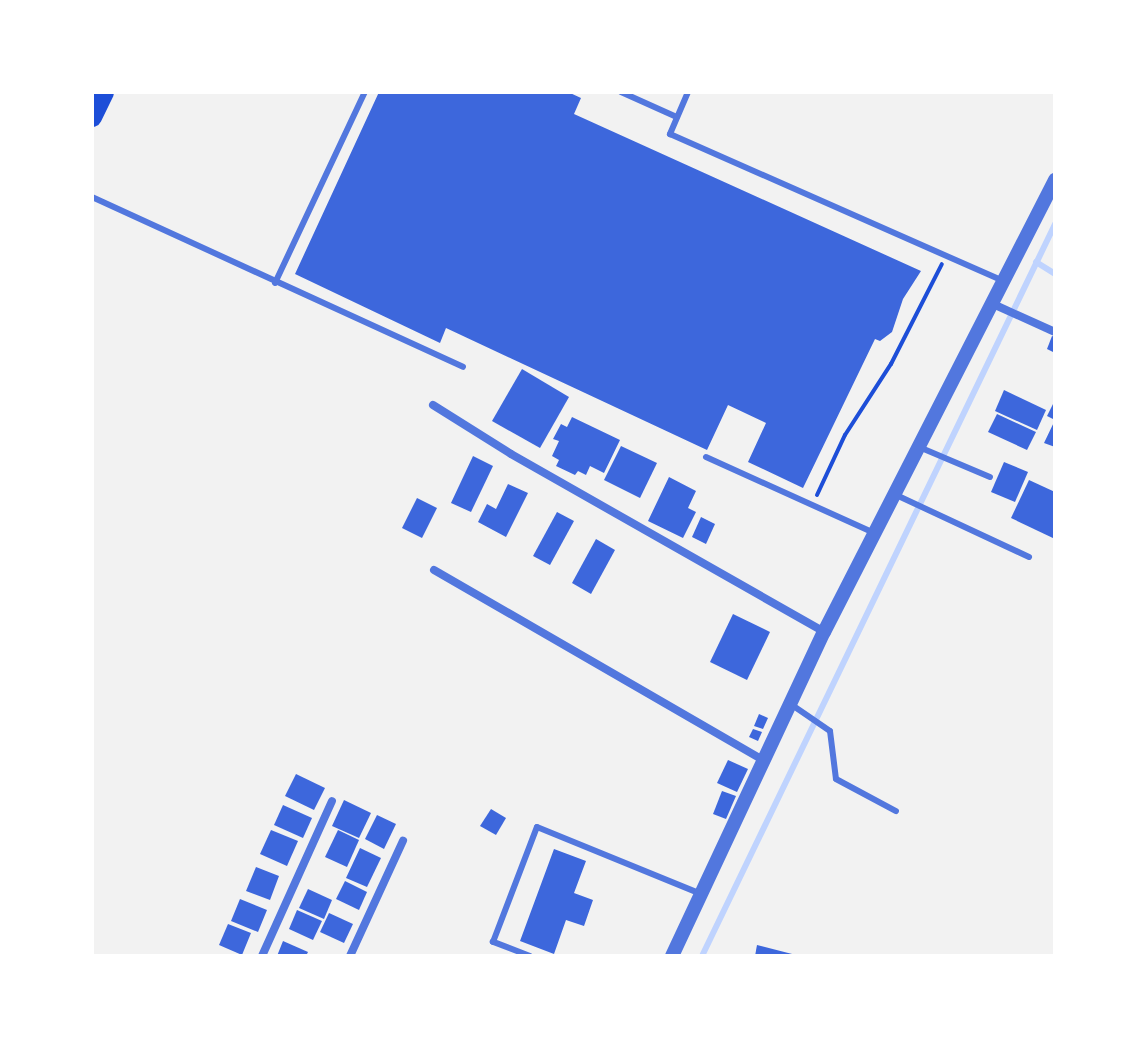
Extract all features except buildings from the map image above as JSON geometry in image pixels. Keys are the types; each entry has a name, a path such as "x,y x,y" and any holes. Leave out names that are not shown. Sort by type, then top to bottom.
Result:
{"highway":[{"path":"92,117 104,92"}],"street":[{"path":"675,955 789,703 919,447 1000,307 1004,282 1055,180"},
{"path":"1000,307 1055,332"},
{"path":"433,405 511,454 824,632"},
{"path":"434,570 762,759"},
{"path":"262,956 332,801"},
{"path":"350,956 403,841"}],"lane":[{"path":"275,283 365,92"},
{"path":"621,92 677,117"},
{"path":"688,92 670,134 1004,282"},
{"path":"92,197 463,367"},
{"path":"919,447 990,477"},
{"path":"706,457 874,533"},
{"path":"894,494 1029,557"},
{"path":"789,703 830,731 836,779 896,811"},
{"path":"530,956 493,942 537,827 701,894"}],"path":[{"path":"813,505 845,435 891,364 945,256"}],"waterway":[{"path":"702,956 1055,224"},
{"path":"1036,262 1055,274"}]}
